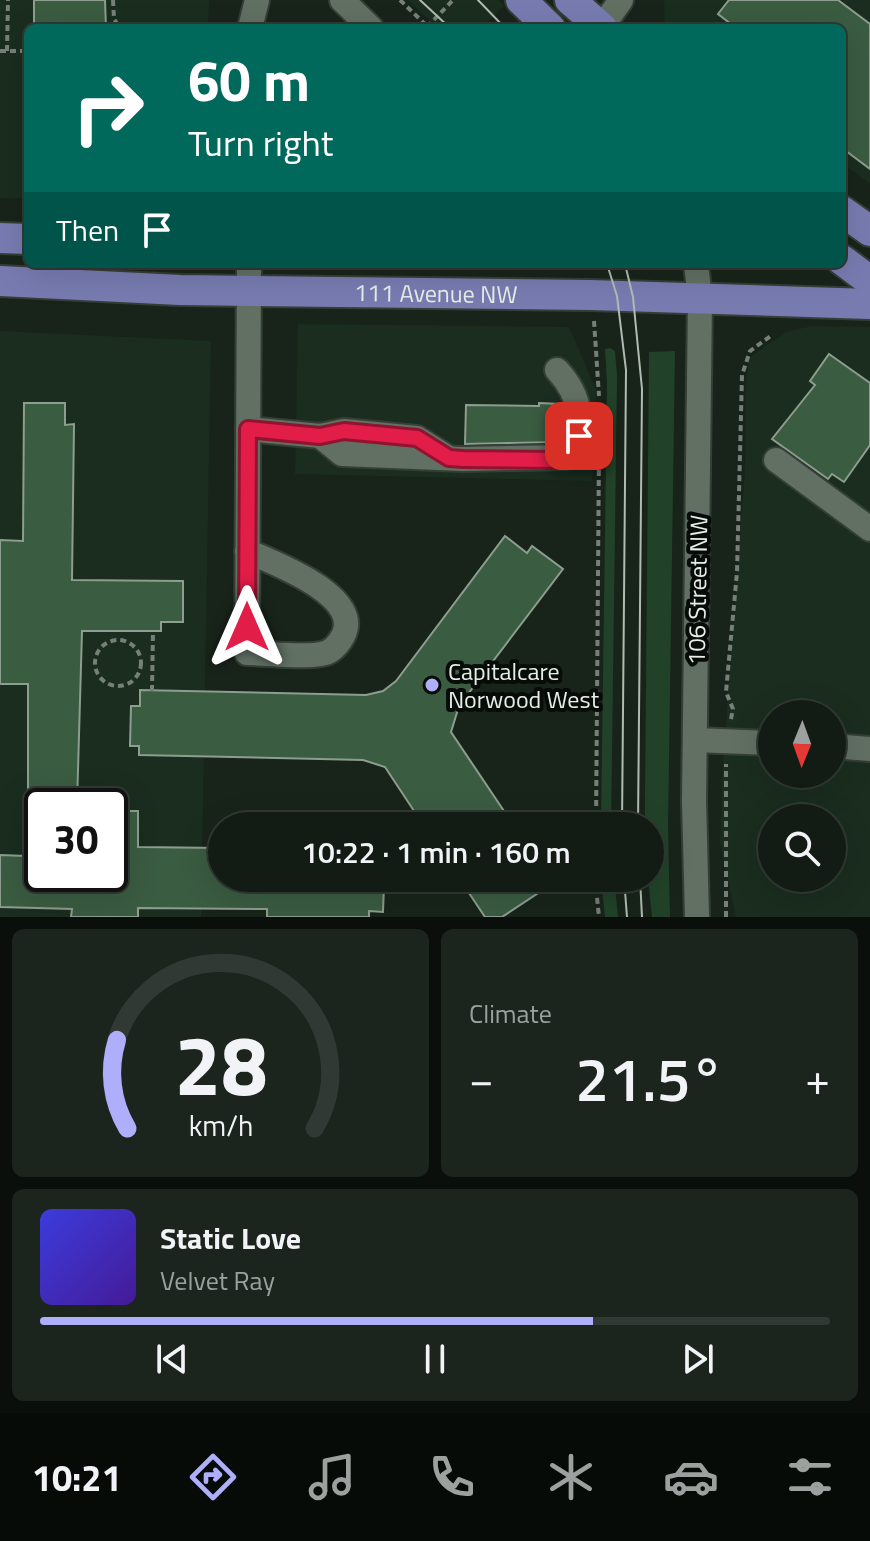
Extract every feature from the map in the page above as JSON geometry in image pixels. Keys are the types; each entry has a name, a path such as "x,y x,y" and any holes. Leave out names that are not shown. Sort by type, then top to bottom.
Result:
{"main road":[{"path":"521,0 546,24"},
{"path":"570,0 597,24"},
{"path":"846,214 870,231"},
{"path":"0,238 24,239"},
{"path":"846,253 870,253"},
{"path":"846,263 870,281"},
{"name":"111 Avenue NW","path":"0,281 249,277 591,295 870,304"}],"street":[{"path":"251,24 257,0"},
{"path":"342,0 367,24"},
{"path":"605,24 621,0"},
{"name":"106 Street NW","path":"696,268 700,299 695,740 697,917"},
{"path":"247,551 287,568 337,599 344,613 346,630 338,646 323,654 247,653 247,551 249,277"},
{"path":"248,429 320,436 344,431 417,438 449,458 566,457 576,448 579,409 566,379 557,370"},
{"path":"776,460 870,529"},
{"path":"695,740 758,742"},
{"path":"846,747 870,749"}],"path":[{"path":"7,51 8,0"},
{"path":"113,0 117,24"},
{"path":"400,0 424,24"},
{"path":"430,24 449,1"},
{"path":"0,51 24,51"},
{"path":"591,295 599,405"},
{"path":"726,917 723,886 727,741 733,709 726,692 737,572 742,375 750,351 772,335"},
{"path":"596,812 599,435"},
{"path":"152,691 153,631"},
{"path":"107,642 129,642 140,652 141,667 127,685 111,685 99,676 97,653 107,642"},
{"path":"596,892 599,917"}],"shaded area":[{"path":"0,0 209,0 208,24 24,24 24,198 0,198"},
{"path":"408,0 498,0 504,6 486,24 434,24"},
{"path":"664,0 870,0 870,184 846,166 846,24 665,24"},
{"path":"298,324 569,327 596,390 592,481 295,474"},
{"path":"812,326 870,327 870,917 736,917 720,842 745,470 749,358 786,332"},
{"path":"0,331 211,341 201,917 0,917"},
{"path":"605,349 615,351 617,376 611,812 601,812"},
{"path":"675,351 668,826 670,917 652,917 649,892 664,892 664,812 645,812 649,352"},
{"path":"602,892 615,892 618,917 605,917"}],"building":[{"path":"34,0 105,0 106,24 34,24"},
{"path":"729,0 838,0 870,24 870,169 846,151 846,24 731,24 718,14"},
{"path":"829,354 870,383 870,445 844,482 832,474 828,479 772,439 815,385 810,381"},
{"path":"24,403 65,403 65,425 74,424 72,580 183,581 183,622 161,622 161,631 82,631 77,788 28,788 28,684 0,684 0,540 23,541"},
{"path":"539,403 560,404 559,442 465,444 466,405 539,406"},
{"name":"Capitalcare Norwood West","path":"505,536 527,553 532,546 563,569 459,706 451,732 505,812 415,812 385,767 363,760 139,755 139,746 130,746 131,706 140,706 140,690 366,695 383,691 396,681"},
{"path":"128,811 138,811 138,847 208,848 208,892 384,892 383,912 369,911 369,917 267,917 267,909 138,908 138,917 71,917 72,909 0,907 0,855 24,856 24,892 128,892"},
{"path":"468,892 540,892 502,917 485,917"}],"tram line":[{"path":"420,0 446,24"},
{"path":"478,0 501,24"},
{"path":"608,268 617,296 626,370 622,812"},
{"path":"626,268 633,297 642,389 638,812"},
{"path":"625,892 627,917"},
{"path":"641,892 642,917"}],"place":[{"name":"Capitalcare Norwood West","path":"432,685"}],"route":[{"path":"247,627 248,429 320,436 344,431 417,438 449,458 463,459 554,460 566,457 576,448 579,436"}]}
